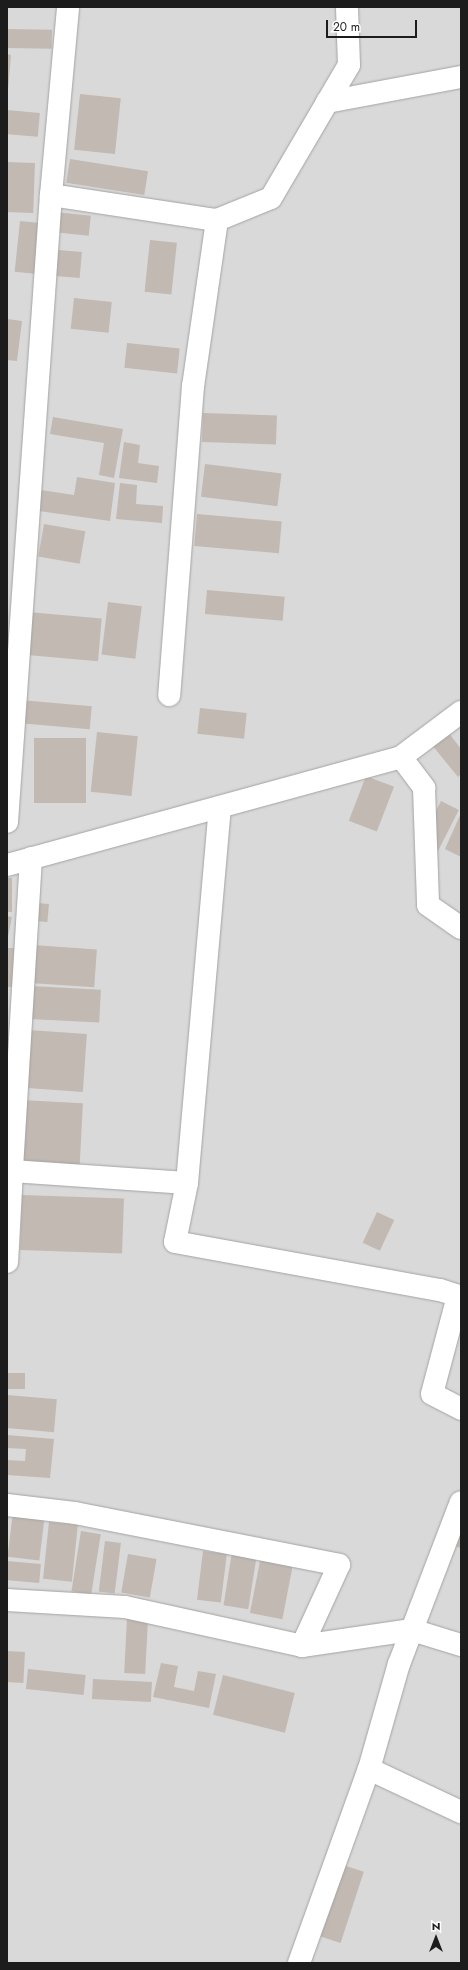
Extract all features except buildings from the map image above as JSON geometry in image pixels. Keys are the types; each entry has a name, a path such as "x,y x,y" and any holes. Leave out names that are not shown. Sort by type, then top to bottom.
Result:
{"street":[{"path":"7,822 51,195 68,7"},
{"path":"51,195 217,220 271,198 349,65 347,7"},
{"path":"327,102 461,77"},
{"path":"169,695 193,386 217,220"},
{"path":"7,864 401,757 461,712"},
{"path":"401,757 424,788 428,905 461,928"},
{"path":"220,807 187,1183 175,1242 440,1290 459,1296 432,1394 461,1410"},
{"path":"7,1262 9,1171 31,858"},
{"path":"9,1171 187,1183"},
{"path":"299,1963 369,1769 399,1664 461,1502"},
{"path":"7,1505 75,1513 339,1565 302,1646"},
{"path":"7,1600 125,1607 302,1646 412,1630 461,1645"},
{"path":"369,1769 461,1812"}],"shaded area":[{"path":"7,7 461,7 461,1963 7,1963"}]}
